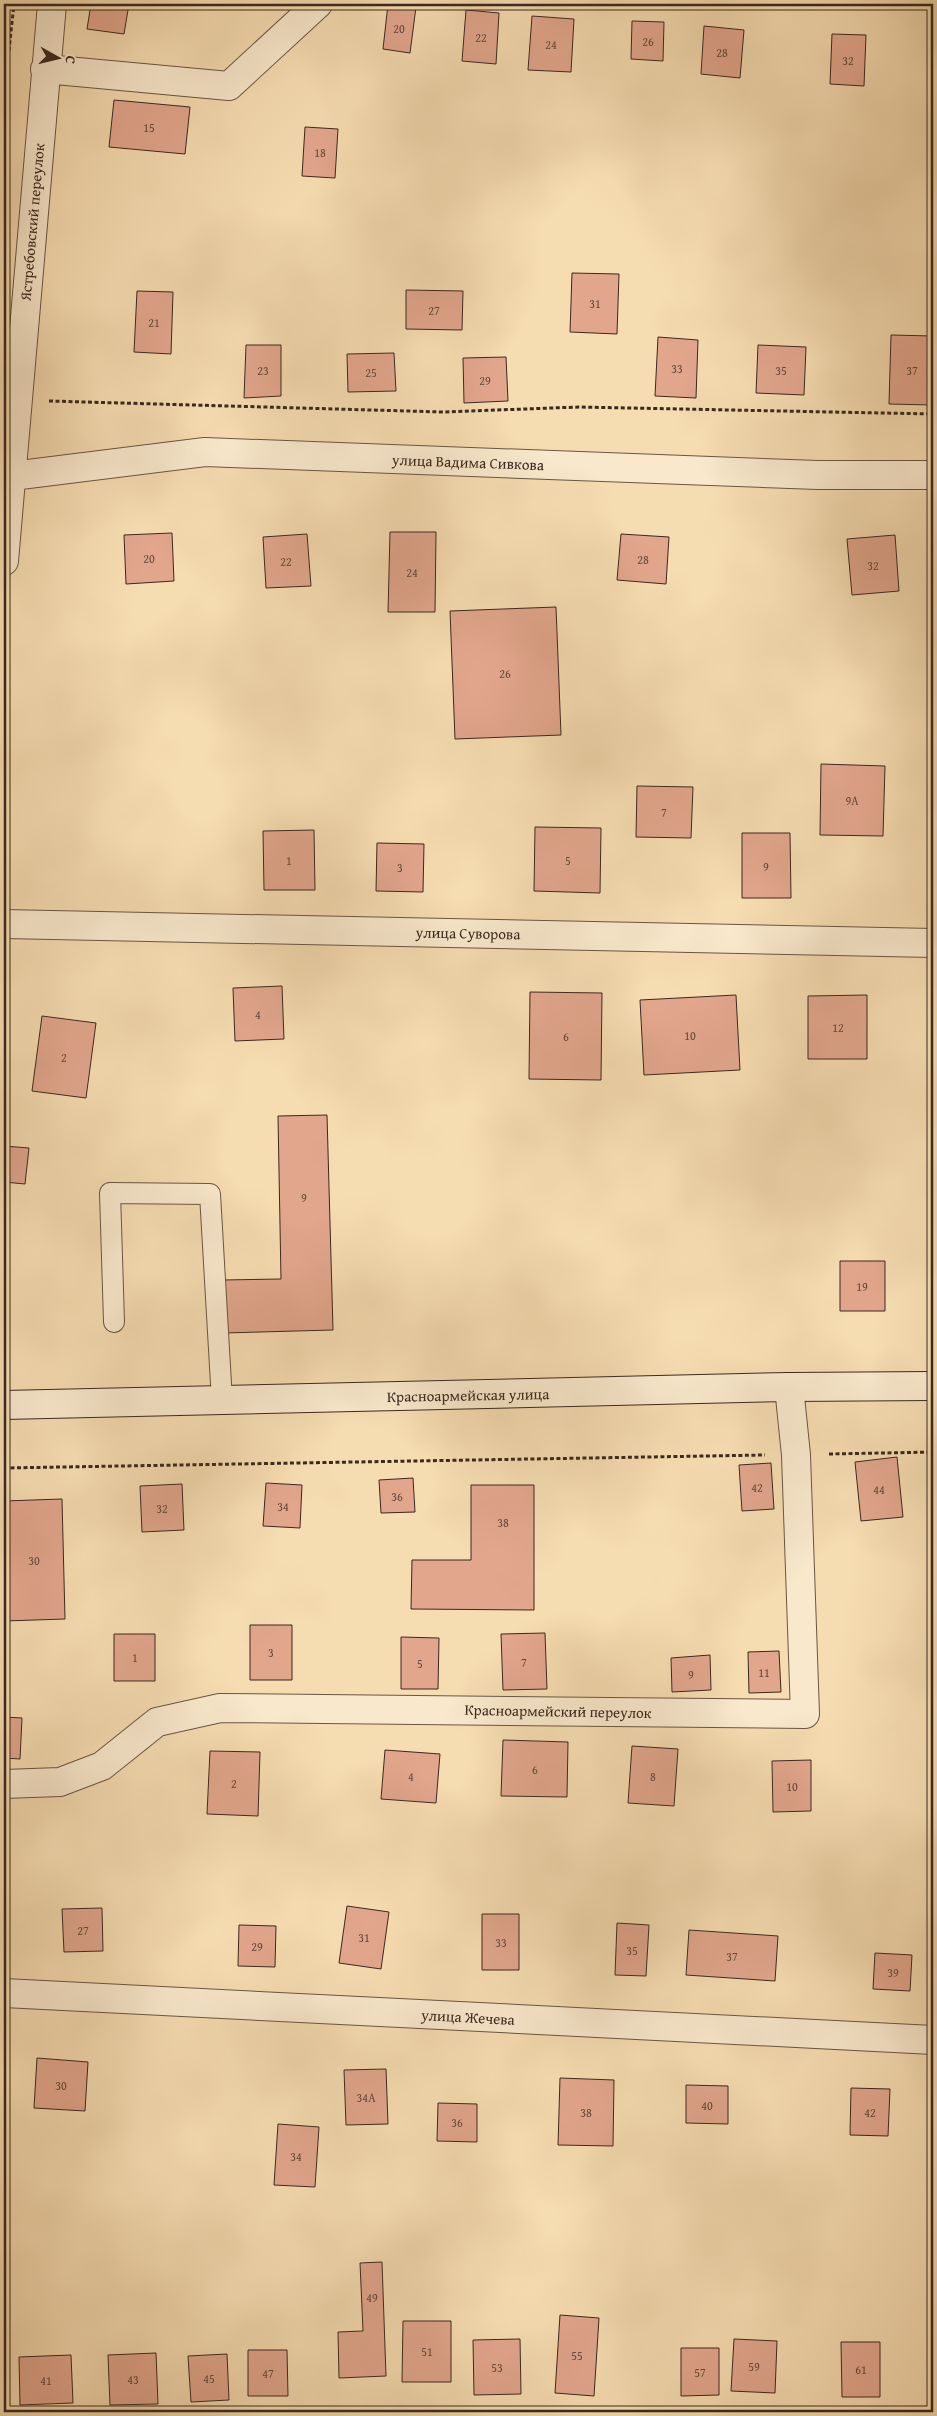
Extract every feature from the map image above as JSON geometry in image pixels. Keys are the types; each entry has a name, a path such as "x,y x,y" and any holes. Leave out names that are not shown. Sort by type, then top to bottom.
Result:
{"street":[{"name":"Ястребовский переулок","path":"4,561 7,478 16,400 52,4"},
{"path":"45,69 228,86 318,4"},
{"name":"улица Вадима Сивкова","path":"7,478 205,452 818,475 933,475"},
{"name":"улица Суворова","path":"4,924 933,943"},
{"name":"Красноармейская улица","path":"4,1405 789,1387 933,1386"},
{"name":"Красноармейский переулок","path":"4,1784 60,1782 102,1766 158,1722 220,1708 805,1714 796,1454 789,1387"},
{"name":"улица Жечева","path":"4,1993 933,2040"}],"lane":[{"path":"114,1322 110,1193 210,1194 222,1401"}],"path":[{"path":"4,96 14,4"},
{"path":"16,400 443,412 579,408 933,414"},
{"path":"4,1468 933,1452"}],"building":[{"path":"91,4 129,4 124,34 87,29"},
{"path":"388,4 416,7 410,53 383,49"},
{"path":"466,10 499,13 496,64 462,61"},
{"path":"532,16 574,19 571,72 528,70"},
{"path":"632,21 664,22 663,61 631,59"},
{"path":"704,26 744,30 740,78 701,74"},
{"path":"832,34 866,35 864,86 830,84"},
{"path":"114,100 190,107 185,154 109,147"},
{"path":"305,127 338,129 335,178 302,176"},
{"path":"572,273 619,274 617,334 570,332"},
{"path":"406,290 463,291 462,330 406,329"},
{"path":"137,291 173,292 171,354 134,352"},
{"path":"891,335 933,336 933,405 889,404"},
{"path":"658,337 698,340 696,398 655,396"},
{"path":"246,345 281,345 281,396 244,398"},
{"path":"758,345 806,347 804,395 756,393"},
{"path":"394,353 396,391 348,392 347,354"},
{"path":"506,357 508,401 464,403 463,358"},
{"path":"390,532 436,532 435,612 388,612"},
{"path":"172,533 174,581 126,584 124,535"},
{"path":"307,534 311,586 266,588 263,537"},
{"path":"621,534 669,537 666,584 617,580"},
{"path":"895,535 899,591 852,595 847,539"},
{"path":"556,607 561,735 455,739 450,611"},
{"path":"821,764 885,766 883,836 820,835"},
{"path":"637,786 693,787 691,838 636,837"},
{"path":"535,827 601,828 600,893 534,891"},
{"path":"314,830 315,890 264,890 263,831"},
{"path":"742,833 790,833 791,898 742,898"},
{"path":"377,843 424,844 423,892 376,891"},
{"path":"282,986 284,1039 235,1041 233,988"},
{"path":"530,992 602,993 601,1080 529,1079"},
{"path":"736,995 740,1070 644,1075 640,1000"},
{"path":"867,995 867,1059 808,1059 808,996"},
{"path":"42,1016 96,1023 86,1098 32,1091"},
{"path":"327,1115 333,1330 224,1333 223,1280 281,1279 278,1116"},
{"path":"4,1146 29,1148 25,1184 4,1182"},
{"path":"840,1261 885,1261 885,1311 840,1311"},
{"path":"897,1457 903,1517 861,1521 855,1462"},
{"path":"771,1463 774,1509 742,1511 739,1465"},
{"path":"413,1478 415,1512 381,1513 379,1480"},
{"path":"266,1483 302,1485 300,1528 263,1526"},
{"path":"182,1484 184,1530 142,1532 140,1486"},
{"path":"471,1485 534,1485 534,1610 411,1609 412,1560 471,1560"},
{"path":"62,1499 65,1619 4,1621 4,1501"},
{"path":"250,1625 292,1625 292,1680 250,1680"},
{"path":"545,1633 547,1689 503,1690 501,1634"},
{"path":"114,1634 155,1634 155,1681 114,1681"},
{"path":"401,1637 439,1638 438,1689 401,1689"},
{"path":"779,1651 781,1692 749,1693 748,1652"},
{"path":"710,1655 711,1690 672,1692 671,1658"},
{"path":"4,1717 22,1718 20,1759 4,1758"},
{"path":"503,1740 568,1742 567,1797 501,1796"},
{"path":"632,1746 678,1749 674,1806 628,1803"},
{"path":"385,1750 440,1754 436,1803 381,1799"},
{"path":"210,1751 260,1752 258,1816 207,1814"},
{"path":"811,1760 811,1811 773,1812 772,1761"},
{"path":"347,1906 389,1912 381,1969 339,1963"},
{"path":"102,1908 103,1951 64,1952 62,1909"},
{"path":"482,1914 519,1914 519,1970 482,1970"},
{"path":"617,1923 649,1925 646,1976 615,1975"},
{"path":"239,1925 276,1926 275,1967 238,1966"},
{"path":"689,1930 778,1936 775,1981 686,1975"},
{"path":"875,1953 912,1955 910,1991 873,1989"},
{"path":"37,2058 88,2062 85,2111 34,2108"},
{"path":"386,2069 388,2124 346,2125 344,2070"},
{"path":"560,2078 614,2080 613,2146 558,2145"},
{"path":"686,2085 728,2086 728,2124 686,2123"},
{"path":"851,2088 890,2089 888,2136 850,2135"},
{"path":"438,2103 477,2104 477,2142 437,2141"},
{"path":"278,2124 319,2127 315,2187 274,2185"},
{"path":"382,2262 386,2376 339,2378 338,2332 363,2331 360,2263"},
{"path":"560,2315 599,2318 594,2396 555,2393"},
{"path":"403,2321 451,2321 451,2382 402,2382"},
{"path":"520,2339 521,2394 474,2395 473,2340"},
{"path":"734,2339 777,2341 775,2393 731,2391"},
{"path":"841,2342 880,2342 880,2397 842,2397"},
{"path":"681,2348 719,2348 719,2395 681,2396"},
{"path":"248,2350 287,2350 288,2396 248,2396"},
{"path":"156,2353 158,2404 110,2405 108,2355"},
{"path":"227,2354 229,2400 191,2402 188,2356"},
{"path":"71,2355 73,2403 20,2405 19,2357"}]}
